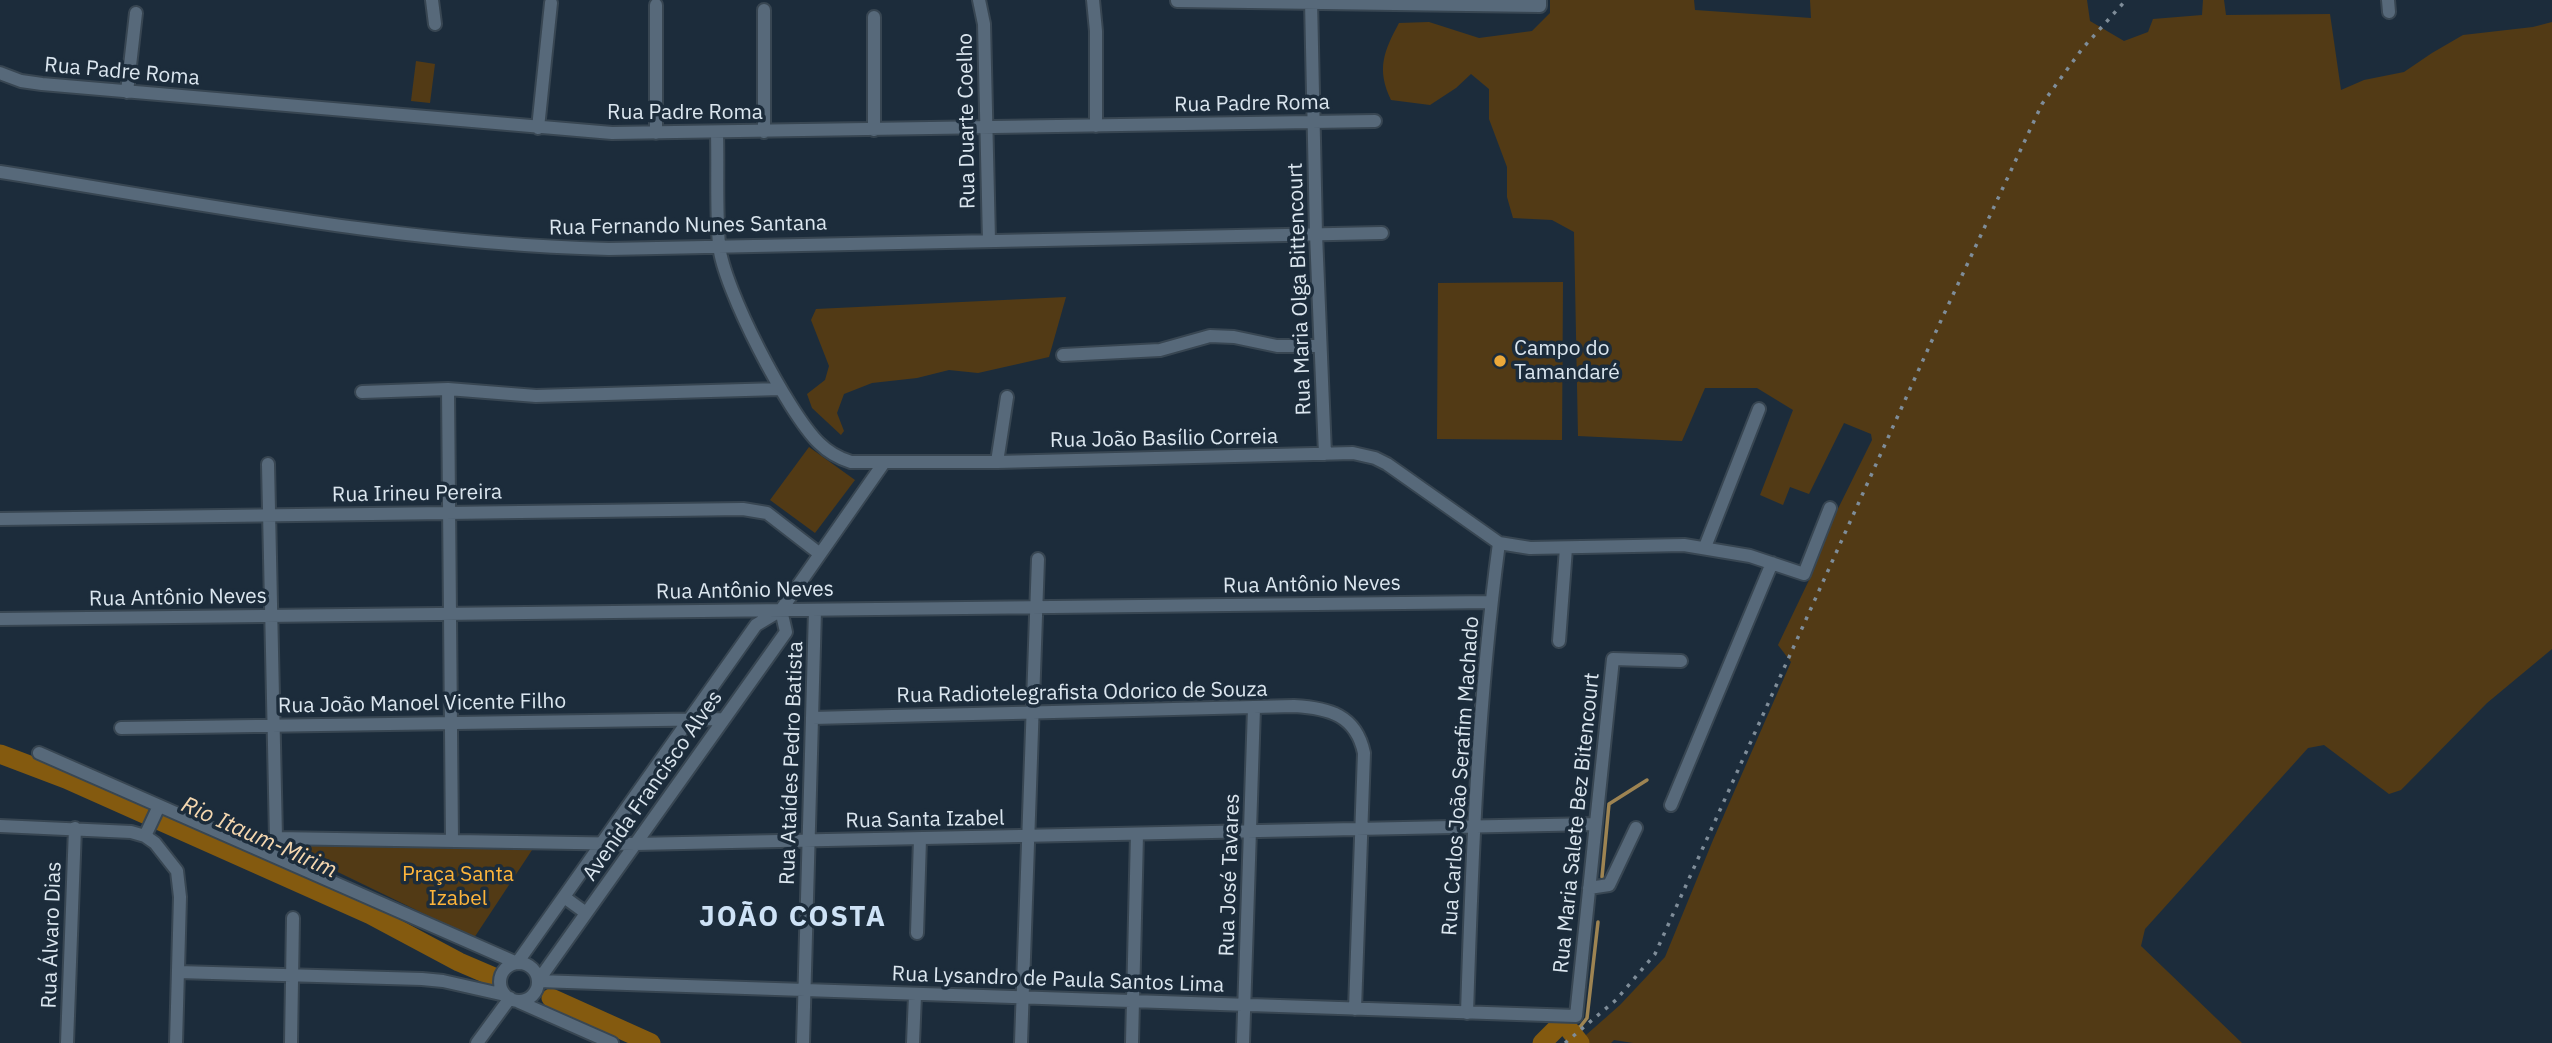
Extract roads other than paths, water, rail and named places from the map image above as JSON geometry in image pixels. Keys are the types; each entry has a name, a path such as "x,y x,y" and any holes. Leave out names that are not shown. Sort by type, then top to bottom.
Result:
{"street":[{"path":"432,0 435,24"},
{"name":"Rua Duarte Coelho","path":"979,0 984,24 989,241"},
{"path":"1093,0 1096,31 1096,126"},
{"path":"1177,1 1540,3"},
{"name":"Rua Maria Olga Bittencourt","path":"1311,1 1316,234 1325,454"},
{"path":"537,128 551,4"},
{"path":"656,5 656,133"},
{"path":"764,9 764,132"},
{"path":"127,92 136,13"},
{"path":"874,17 874,130"},
{"name":"Rua Padre Roma","path":"0,73 42,85 537,128 656,133 1375,121"},
{"name":"Rua João Basílio Correia","path":"717,133 719,247 745,319 780,388 804,426 831,454 851,462 997,462 1353,453 1375,458 1499,543 1530,548 1662,544 1705,547 1772,563 1804,574 1830,508"},
{"name":"Rua Fernando Nunes Santana","path":"0,172 428,238 548,247 609,249 1382,233"},
{"path":"1063,355 1160,350 1210,336 1234,337 1276,346 1320,346"},
{"path":"362,391 448,389 536,396 780,388"},
{"path":"448,389 452,841"},
{"path":"997,462 1007,397"},
{"path":"1705,547 1759,409"},
{"path":"258,848 276,838 268,464"},
{"name":"Avenida Francisco Alves","path":"517,963 756,625 781,610 883,464"},
{"name":"Rua Irineu Pereira","path":"0,519 758,510 777,519 820,554"},
{"name":"Rua Carlos João Serafim Machado","path":"1467,1013 1473,827 1491,602 1499,543"},
{"path":"1559,641 1566,548"},
{"path":"1021,1043 1038,559"},
{"path":"1671,805 1772,563"},
{"name":"Rua Antônio Neves","path":"0,619 1491,602"},
{"name":"Avenida Francisco Alves","path":"538,981 786,632 781,610"},
{"name":"Rua Ataídes Pedro Batista","path":"803,1043 815,610"},
{"name":"Rua Maria Salete Bez Bitencourt","path":"1576,1016 1613,659 1681,661"},
{"name":"Rua Radiotelegrafista Odorico de Souza","path":"812,718 1308,707 1331,712 1349,723 1357,732 1364,753 1361,830"},
{"name":"Rua José Tavares","path":"1243,1043 1254,708"},
{"name":"Rua João Manoel Vicente Filho","path":"121,728 724,719"},
{"path":"38,754 517,963 529,965 537,975 535,992 527,999 510,998"},
{"path":"145,836 159,806"},
{"name":"Rua Santa Izabel","path":"276,838 635,844 1596,824"},
{"path":"0,826 115,830 145,836 163,851 177,871 180,897 176,1043"},
{"name":"Rua Álvaro Dias","path":"66,1043 75,828"},
{"path":"1589,888 1609,886 1636,828"},
{"path":"1355,1009 1361,830"},
{"path":"1132,1043 1138,834"},
{"path":"917,933 920,839"},
{"path":"564,897 586,913"},
{"path":"290,1043 293,918"},
{"path":"510,998 500,984 502,972 511,964 517,963"},
{"path":"178,972 443,981 510,998 612,1043"},
{"name":"Rua Lysandro de Paula Santos Lima","path":"538,981 1576,1016"},
{"path":"913,1043 915,995"},
{"path":"477,1043 510,998"}],"waterway":[{"name":"Rio Itaum-Mirim","path":"0,754 66,779 371,915 459,962 494,977"},
{"path":"1602,877 1609,804 1647,780"},
{"path":"1568,1028 1580,1027 1587,1018 1598,922"},
{"name":"Rio Itaum-Mirim","path":"551,998 651,1043"},
{"path":"1542,1043 1560,1025 1568,1028 1580,1043"}],"railway":[{"path":"1565,1043 1616,1000 1655,954 1938,327 2042,104 2082,49 2126,0"}],"place":[{"name":"Campo do Tamandaré","path":"1500,361"}],"district":[{"name":"JOÃO COSTA","path":"793,918"}],"park label":[{"name":"Praça Santa Izabel","path":"458,887"}]}
